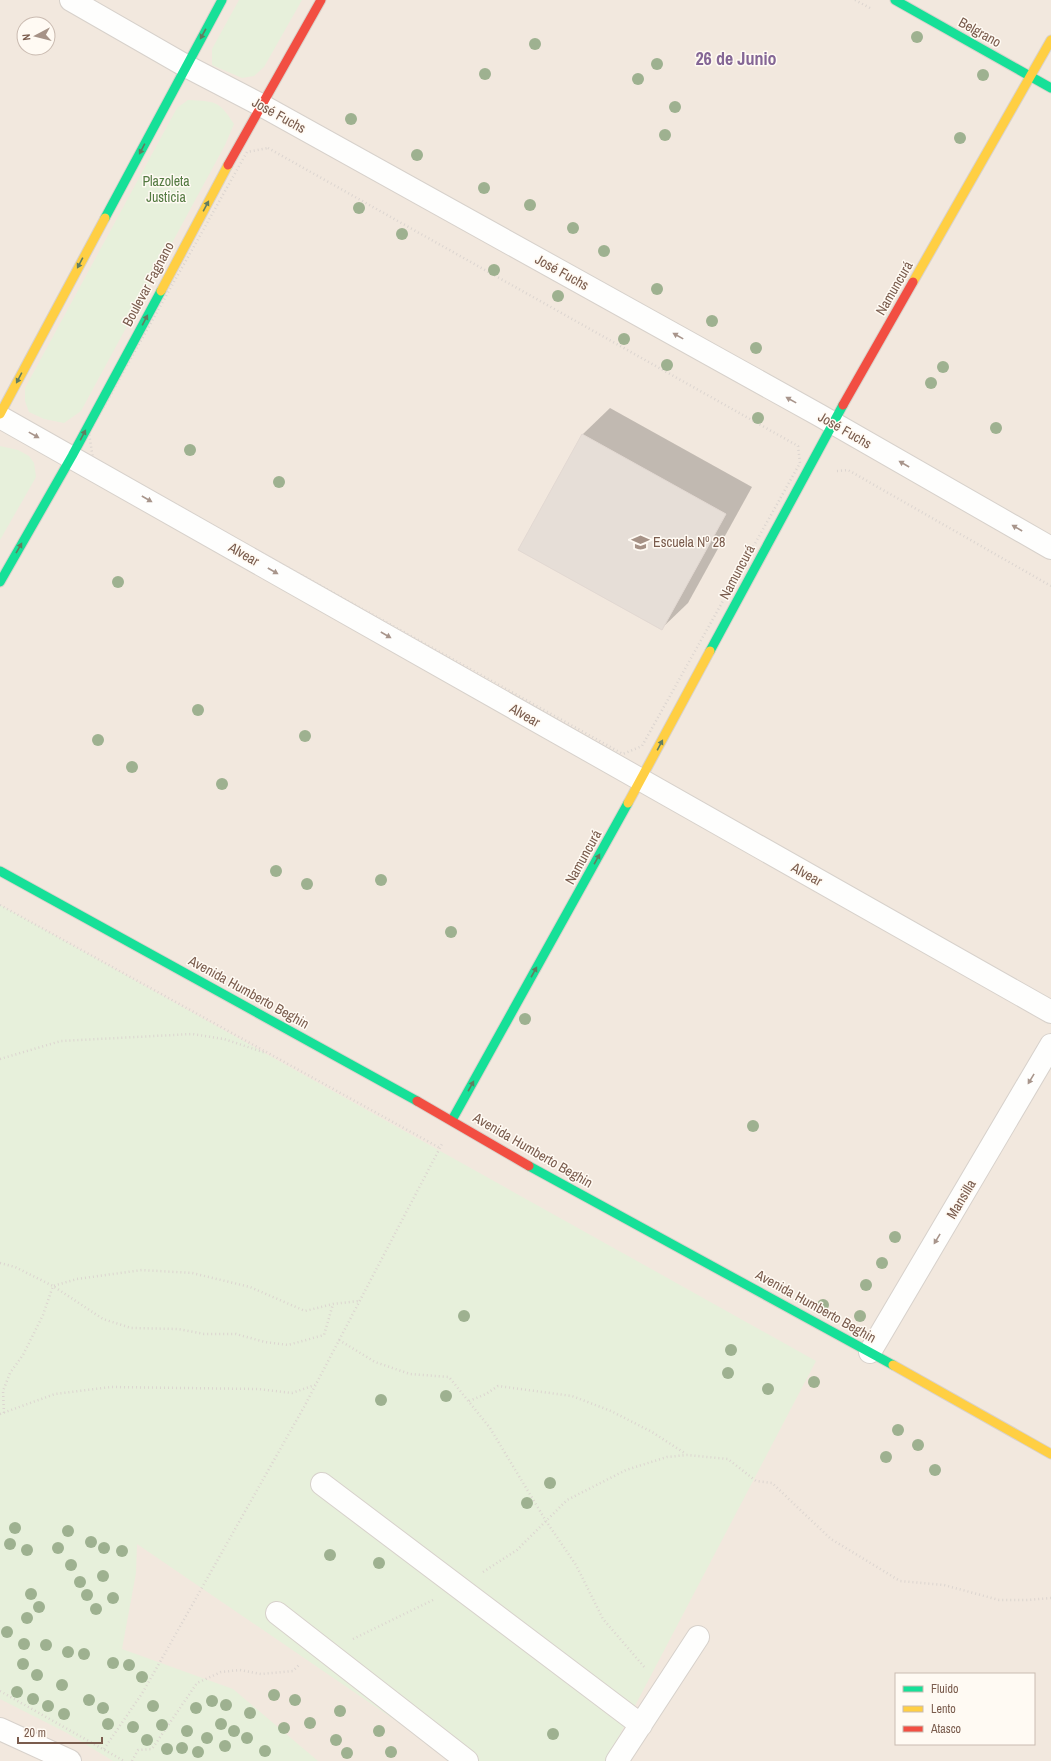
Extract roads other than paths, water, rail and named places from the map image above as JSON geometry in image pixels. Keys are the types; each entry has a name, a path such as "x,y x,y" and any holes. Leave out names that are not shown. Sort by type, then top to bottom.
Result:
{"street":[{"name":"José Fuchs","path":"71,0 186,66 261,104 833,423 1051,548"},
{"path":"0,416 222,0"},
{"name":"Boulevar Fagnano","path":"0,582 72,456 261,104 321,0"},
{"name":"Belgrano","path":"894,0 1051,88"},
{"name":"Namuncurá","path":"452,1120 641,780 833,423 1051,40"},
{"name":"Alvear","path":"0,416 1051,1012"},
{"name":"Avenida Humberto Beghin","path":"0,871 452,1120 547,1176 870,1352 1051,1454"},
{"name":"Mansilla","path":"870,1352 1051,1045"},
{"path":"322,1484 641,1725"},
{"path":"277,1613 468,1761"},
{"path":"617,1761 698,1637"},
{"path":"0,1729 70,1761"}],"place":[{"name":"Escuela Nº 28","path":"640,542"}],"district":[{"name":"26 de Junio","path":"736,58"}],"park label":[{"name":"Plazoleta Justicia","path":"166,190"}]}
